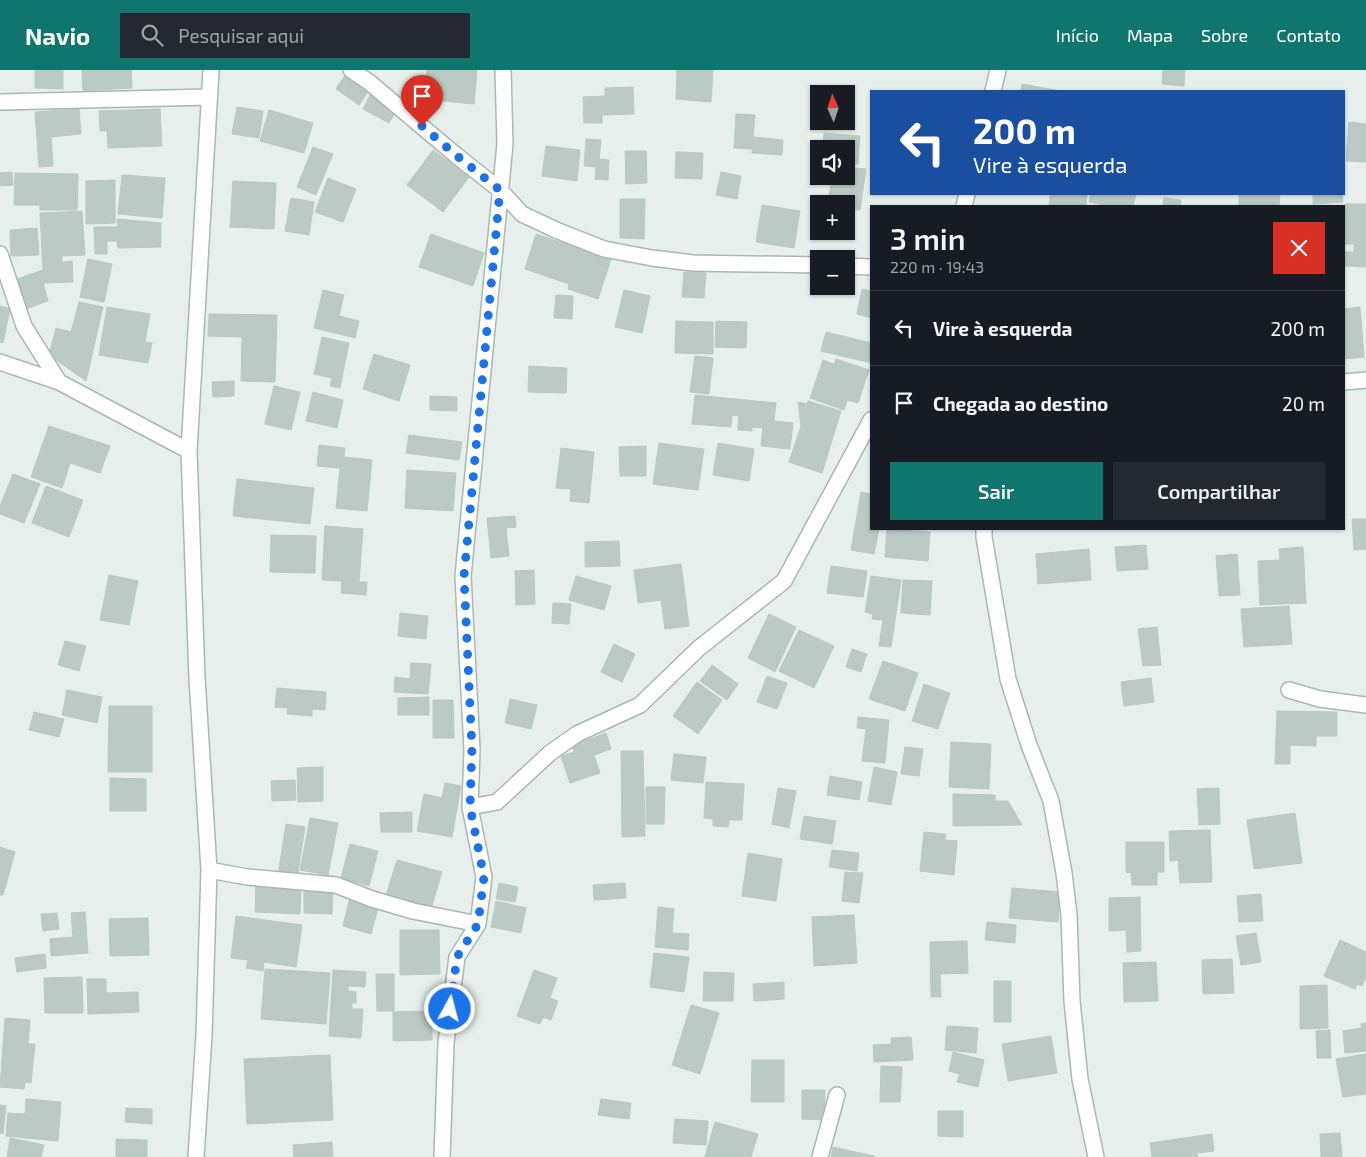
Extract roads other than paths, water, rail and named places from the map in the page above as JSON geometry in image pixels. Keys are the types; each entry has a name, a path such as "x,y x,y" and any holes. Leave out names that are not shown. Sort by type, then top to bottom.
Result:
{"street":[{"path":"196,1157 204,1035 209,870 197,678 189,451 211,70"},
{"path":"351,70 369,82 500,190 522,214 556,230 604,248 652,258 693,263 810,265"},
{"path":"442,1157 446,1043 457,957 478,924 484,877 470,807 472,749 464,576 505,144 503,70"},
{"path":"992,90 998,70"},
{"path":"0,102 209,97"},
{"path":"0,254 24,326 59,382"},
{"path":"855,266 870,267"},
{"path":"0,362 59,382 189,451"},
{"path":"1345,382 1366,380"},
{"path":"470,807 497,802 550,753 577,734 640,705 699,648 784,580 870,422"},
{"path":"984,530 1008,679 1029,745 1051,802 1064,874 1069,915 1072,1001 1080,1079 1096,1157"},
{"path":"1289,690 1320,699 1366,705"},
{"path":"209,870 247,877 336,885 372,899 413,911 478,924"},
{"path":"820,1157 837,1095"}]}
